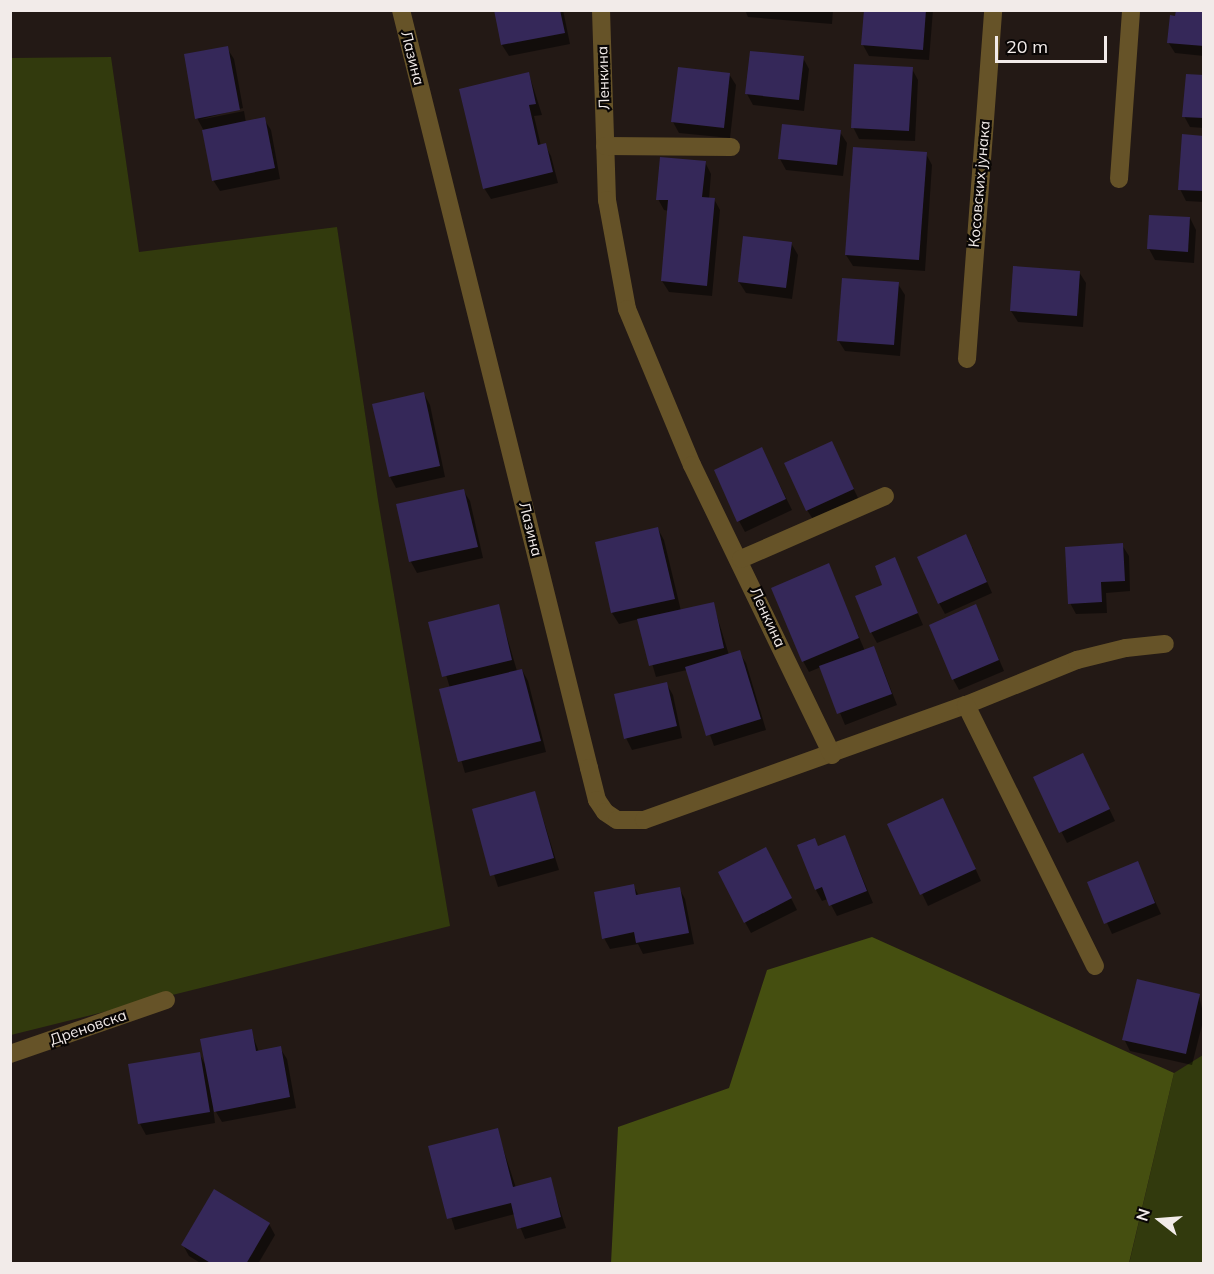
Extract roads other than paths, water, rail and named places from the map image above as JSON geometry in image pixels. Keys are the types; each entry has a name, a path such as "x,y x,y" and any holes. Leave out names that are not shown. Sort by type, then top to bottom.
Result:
{"street":[{"name":"Лазина","path":"401,10 597,800 617,820 631,823 832,755"},
{"name":"Ленкина","path":"601,10 607,200 627,309 692,465 741,559 832,755"},
{"name":"Косовских јунака","path":"967,359 993,10"},
{"path":"1119,179 1131,10"},
{"path":"605,146 730,147"},
{"path":"741,559 885,496"},
{"path":"832,755 1094,655 1165,644"},
{"path":"966,705 1095,966"},
{"name":"Дреновска","path":"10,1054 166,1000"}]}
